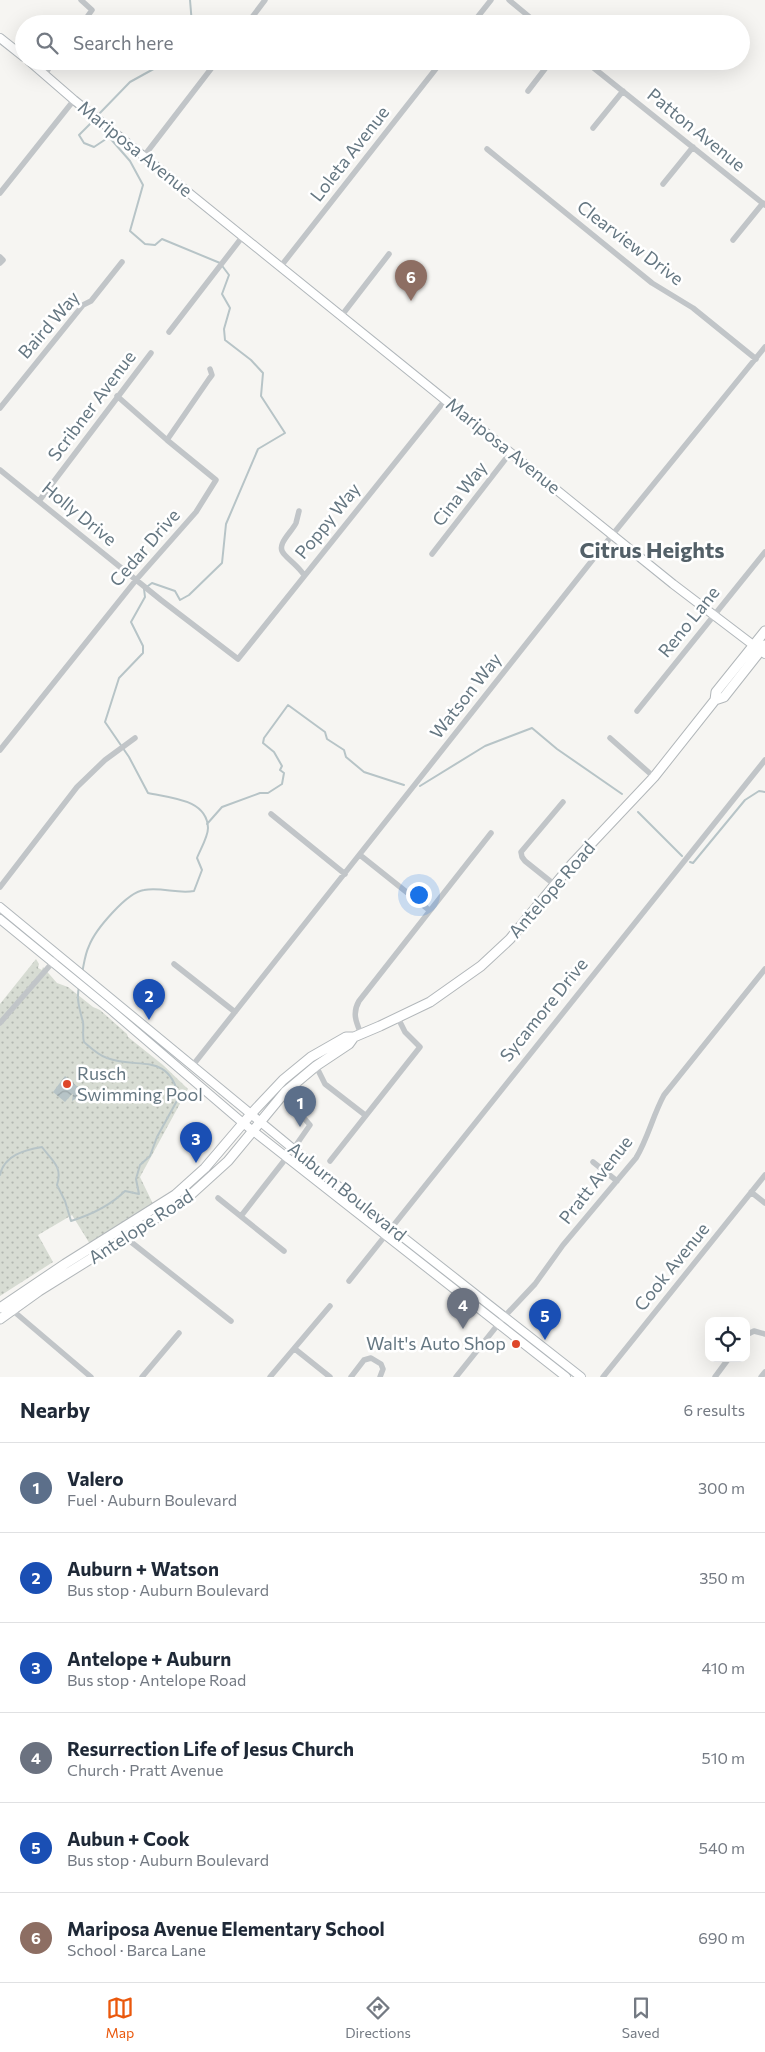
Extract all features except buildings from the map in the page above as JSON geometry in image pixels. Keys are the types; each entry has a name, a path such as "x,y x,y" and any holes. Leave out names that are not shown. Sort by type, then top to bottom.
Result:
{"main road":[{"path":"0,38 15,50"},
{"name":"Mariposa Avenue","path":"40,70 91,114 612,534 714,615 761,649"},
{"name":"Antelope Road","path":"0,1308 175,1195 205,1168 251,1114 288,1076 305,1062 346,1037 357,1036 430,1002 481,966 510,939 578,858 654,777 715,700 724,696 761,649 765,631"},
{"name":"Auburn Boulevard","path":"0,907 391,1229 581,1377"},
{"name":"Auburn Boulevard","path":"0,919 243,1123 566,1377"},
{"name":"Antelope Road","path":"0,1319 11,1309 172,1210 200,1189 228,1161 260,1121 296,1082 316,1066 350,1044 357,1036"},
{"path":"546,1362 563,1370 572,1377"}],"street":[{"path":"81,0 92,10 88,15"},
{"path":"254,15 265,0"},
{"path":"479,15 490,0"},
{"path":"509,0 527,15"},
{"path":"45,74 48,70"},
{"path":"144,156 210,70"},
{"name":"Loleta Avenue","path":"281,266 435,70"},
{"path":"528,91 544,70"},
{"name":"Patton Avenue","path":"596,70 764,204"},
{"path":"594,128 623,91"},
{"path":"0,193 74,100"},
{"path":"663,184 693,147"},
{"name":"Clearview Drive","path":"487,149 652,283 693,308 756,359"},
{"path":"733,240 764,204"},
{"path":"169,332 242,236"},
{"path":"342,315 389,254"},
{"path":"0,257 3,260 0,263"},
{"name":"Baird Way","path":"0,408 83,305 91,301 122,262"},
{"name":"Watson Way","path":"193,1065 612,534 765,347"},
{"name":"Scribner Avenue","path":"39,501 151,353"},
{"path":"117,396 167,440 212,375 210,369"},
{"name":"Poppy Way","path":"233,657 238,659 446,399"},
{"name":"Cedar Drive","path":"0,750 136,580 196,512 216,480 167,440"},
{"name":"Cina Way","path":"432,554 511,452"},
{"name":"Holly Drive","path":"0,470 233,657"},
{"path":"299,511 296,523 282,544 281,549 282,553 296,564 304,575"},
{"name":"Reno Lane","path":"637,711 765,552"},
{"path":"0,887 78,787 116,751 135,738"},
{"path":"610,738 654,777"},
{"name":"Sycamore Drive","path":"349,1281 765,760"},
{"path":"555,885 525,861 521,852 563,802"},
{"path":"271,814 345,874"},
{"path":"357,1036 356,1006 491,832"},
{"path":"360,855 429,910"},
{"path":"0,1023 60,955"},
{"path":"174,964 236,1012"},
{"name":"Pratt Avenue","path":"456,1377 617,1181 642,1147 664,1095 765,969"},
{"path":"330,1161 420,1047 404,1032 398,1018"},
{"path":"316,1066 325,1084 365,1115"},
{"path":"294,1148 310,1125 303,1117 303,1096 296,1082"},
{"path":"241,1216 287,1157"},
{"path":"593,1162 617,1181"},
{"name":"Cook Avenue","path":"603,1377 765,1175"},
{"path":"751,1192 765,1203"},
{"path":"218,1198 284,1251"},
{"path":"126,1238 231,1321"},
{"path":"270,1377 330,1306"},
{"path":"11,1309 91,1377"},
{"path":"750,1334 754,1331 764,1333"},
{"path":"142,1377 179,1333"},
{"path":"295,1349 330,1377"},
{"path":"351,1377 364,1360 371,1358 382,1364 383,1369 380,1377"},
{"path":"715,1377 726,1362"},
{"path":"761,1377 765,1372"}],"shaded area":[{"path":"36,959 39,964 38,968 42,970 43,967 57,983 68,987 93,1007 100,1010 188,1089 140,1177 154,1206 90,1244 72,1215 38,1235 53,1262 0,1296 0,1004"}],"water":[{"name":"Rusch Swimming Pool","path":"65,1076 85,1093 72,1101 73,1093 65,1102 53,1092"}],"waterway":[{"path":"190,0 191,15"},
{"path":"98,115 130,82 152,70"},
{"path":"95,119 79,135 84,143 94,147 109,137 130,161 143,185 130,231 145,244 155,245 162,239 220,263 229,275 222,294 230,308 224,329 225,340 251,360 263,373 261,396 285,433 258,449 226,524 222,563 189,595 180,600 175,591 152,583 148,586"},
{"path":"82,973 86,952 92,939 112,913 129,897 144,890 194,891 202,870 197,858 208,832 206,818 201,811 186,801 148,793 129,757 105,722 119,678 143,653 143,646 131,622 145,597 144,589"},
{"path":"207,824 222,807 260,793 268,793 282,784 284,773 280,770 282,766 274,752 263,743 264,738 288,705 325,732 327,739 344,750 346,757 364,772 404,785"},
{"path":"420,786 485,746 532,728 557,749 622,794"},
{"path":"690,862 693,863 745,800 759,791 765,792"},
{"path":"638,812 682,856"},
{"path":"0,1175 2,1168 11,1158 22,1152 42,1147 58,1168 57,1185 65,1201 71,1221 100,1209 125,1191 139,1194 136,1179 140,1165 150,1156 157,1137 179,1097 168,1073 160,1068 107,1058 84,1042 83,1022 78,1000 79,987"}],"place":[{"name":"Mariposa Avenue Elementary School","path":"411,301"},
{"name":"Auburn + Watson","path":"149,1020"},
{"name":"Rusch Swimming Pool","path":"67,1084"},
{"name":"Valero","path":"300,1127"},
{"name":"Antelope + Auburn","path":"196,1163"},
{"name":"Resurrection Life of Jesus Church","path":"463,1329"},
{"name":"Aubun + Cook","path":"545,1340"},
{"name":"Walt's Auto Shop","path":"516,1344"}],"district":[{"name":"Citrus Heights","path":"652,550"}]}
